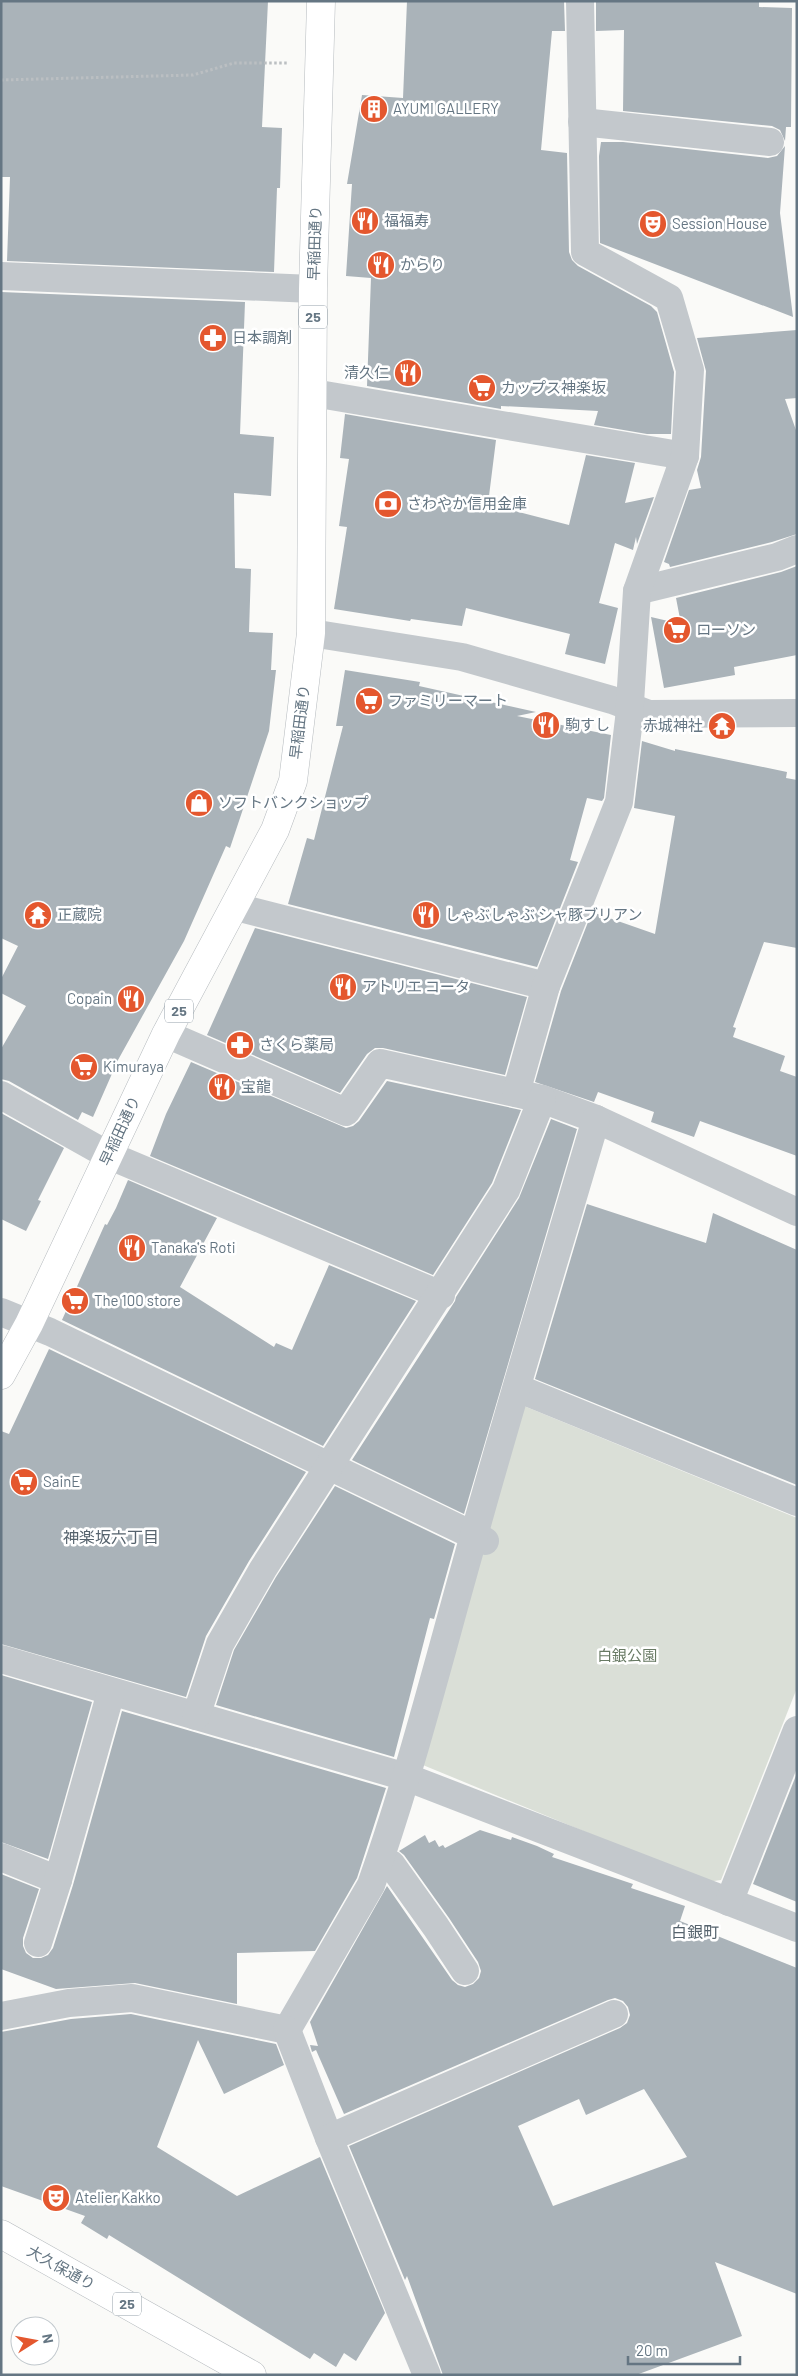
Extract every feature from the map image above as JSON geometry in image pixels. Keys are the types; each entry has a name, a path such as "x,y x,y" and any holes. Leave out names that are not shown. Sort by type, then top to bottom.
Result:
{"main road":[{"name":"早稲田通り","path":"1,1375 28,1324 166,1034 236,907 275,830 293,781 311,633 313,289 322,1"},
{"name":"大久保通り","path":"1,2234 252,2375"}],"street":[{"path":"196,1716 220,1644 263,1569 374,1394 441,1295 506,1190 529,1096 546,986 619,802 630,706 637,591 685,456 690,370 669,298 585,252 580,1"},
{"path":"582,122 770,142"},
{"path":"1,276 313,289"},
{"path":"313,392 685,456"},
{"path":"637,591 777,557 797,549"},
{"path":"311,633 462,657 630,706 649,714 797,713"},
{"path":"236,907 546,986"},
{"path":"166,1034 346,1112 380,1063 529,1096 596,1119 797,1212"},
{"path":"1,1095 108,1155 441,1295"},
{"path":"287,2030 371,1885 380,1861 480,1539 517,1388 596,1119"},
{"path":"1,1312 480,1539"},
{"path":"517,1388 797,1502"},
{"path":"1,1659 406,1777 797,1928"},
{"path":"38,1943 112,1692"},
{"path":"730,1902 797,1730"},
{"path":"1,1857 58,1880"},
{"path":"380,1861 391,1864 465,1971"},
{"path":"1,2016 69,2003 132,1998 287,2030"},
{"path":"329,2138 614,2014"},
{"path":"287,2030 329,2138 427,2375"}],"path":[{"path":"1,80 193,74 234,63 320,63"}],"green space":[{"name":"白銀公園","path":"524,1406 797,1518 797,1688 721,1880 707,1882 418,1763"}],"building":[{"path":"1,1 268,1 262,127 282,128 280,188 277,188 274,272 7,261 10,177 1,177"},
{"path":"407,1 564,1 565,31 552,31 541,150 567,153 569,252 572,260 578,266 651,306 657,312 674,372 671,434 647,434 594,425 598,411 501,406 501,409 367,386 371,278 346,276 352,184 347,184 362,95 403,98"},
{"path":"596,1 759,1 759,7 792,8 791,127 786,127 785,141 780,130 772,126 623,111 624,30 596,31"},
{"path":"601,142 623,142 768,158 777,156 785,146 780,213 793,317 600,243 599,156"},
{"path":"1,292 245,302 240,434 274,437 271,496 234,493 235,568 251,569 249,632 273,633 271,670 276,670 269,731 230,848 226,846 184,941 118,1060 93,1117 82,1112 78,1120 9,1081 1,1079 1,1049 26,1006 1,993 1,979 18,946 1,938"},
{"path":"797,330 797,398 785,399 797,433 797,534 670,567 669,564 664,562 689,490 701,488 697,470 701,457 706,371 697,338"},
{"path":"345,414 496,440 488,504 569,525 586,455 635,463 625,503 654,497 637,544 636,537 633,550 615,543 599,603 618,608 605,664 565,654 570,634 466,608 462,626 411,619 410,621 334,609 347,527 339,526 349,459 340,458"},
{"path":"797,566 797,655 734,667 735,675 664,688 651,617 681,624 676,598 781,572"},
{"path":"345,670 420,682 419,686 536,712 517,716 611,735 604,798 602,801 587,798 570,860 578,862 537,967 288,904 307,838 314,840 343,726 336,726"},
{"path":"642,741 675,751 675,749 787,772 786,778 797,780 797,948 764,942 733,1027 736,1028 733,1037 785,1056 780,1071 797,1077 797,1156 700,1121 694,1137 651,1122 654,1112 598,1092 594,1102 535,1082 561,991 592,912 655,934 675,816 634,808"},
{"path":"255,928 527,997 505,1075 383,1048 375,1048 367,1054 340,1093 207,1035"},
{"path":"191,1062 346,1128 353,1126 359,1121 387,1081 521,1110 492,1183 433,1275 150,1156 166,1114"},
{"path":"1,1113 64,1148 38,1200 41,1201 26,1231 1,1219"},
{"path":"551,1119 577,1129 464,1514 352,1460 519,1198"},
{"path":"128,1180 217,1218 180,1287 274,1347 276,1343 292,1350 329,1265 416,1301 323,1446 62,1320 105,1224 107,1225 116,1208"},
{"path":"587,1204 706,1243 713,1213 797,1250 797,1485 535,1379"},
{"path":"49,1349 306,1472 249,1561 206,1636 186,1697 1,1644 1,1431 9,1434"},
{"path":"335,1486 455,1544 434,1619 430,1618 394,1757 216,1705 234,1650 276,1577"},
{"path":"1,1675 92,1702 48,1859 1,1842"},
{"path":"122,1711 386,1788 357,1878 315,1951 237,1953 237,2004 135,1983 56,1989 1,1969 1,1874 39,1889 23,1938 23,1946 26,1953 33,1958 41,1958 48,1955 53,1948 73,1885"},
{"path":"797,1773 797,1902 753,1884"},
{"path":"480,1830 511,1840 512,1837 554,1854 552,1857 633,1884 631,1888 685,1906 680,1921 797,1968 797,2294 715,2262 742,2336 636,2375 443,2375 407,2276 405,2280 349,2146 620,2028 627,2023 630,2015 628,2007 623,2001 615,1998 608,2000 344,2114 316,2050 312,2052 310,2045 318,2046 310,2022 387,1886 452,1980 458,1985 465,1987 473,1984 479,1978 481,1971 478,1962 449,1918 404,1855 399,1851 425,1835 429,1843 435,1840 439,1847 443,1845 445,1848","holes":["644,2089 687,2157 553,2206 518,2126 579,2099 586,2115"]},
{"path":"131,2014 276,2044 284,2065 224,2094 198,2040 157,2147 237,2196 320,2157 385,2313 356,2361 344,2353 336,2367 314,2353 310,2359 109,2235 107,2239 81,2223 85,2216 1,2186 1,2032 71,2019"}],"place":[{"name":"AYUMI GALLERY","path":"374,109"},
{"name":"福福寿","path":"365,221"},
{"name":"Session House","path":"653,224"},
{"name":"からり","path":"381,265"},
{"name":"日本調剤","path":"213,338"},
{"name":"清久仁","path":"408,373"},
{"name":"カップス神楽坂","path":"482,388"},
{"name":"さわやか信用金庫","path":"388,504"},
{"name":"ローソン","path":"677,630"},
{"name":"ファミリーマート","path":"369,701"},
{"name":"駒すし","path":"546,725"},
{"name":"赤城神社","path":"722,726"},
{"name":"ソフトバンクショップ","path":"199,803"},
{"name":"正蔵院","path":"38,915"},
{"name":"しゃぶしゃぶ シャ豚ブリアン","path":"426,915"},
{"name":"アトリエ コータ","path":"343,987"},
{"name":"Copain","path":"131,999"},
{"name":"さくら薬局","path":"240,1045"},
{"name":"Kimuraya","path":"84,1067"},
{"name":"宝龍","path":"222,1087"},
{"name":"Tanaka's Roti","path":"132,1248"},
{"name":"The 100 store","path":"75,1301"},
{"name":"SainE","path":"24,1482"},
{"name":"Atelier Kakko","path":"56,2198"}],"district":[{"name":"神楽坂六丁目","path":"111,1537"},
{"name":"白銀町","path":"695,1932"}]}
